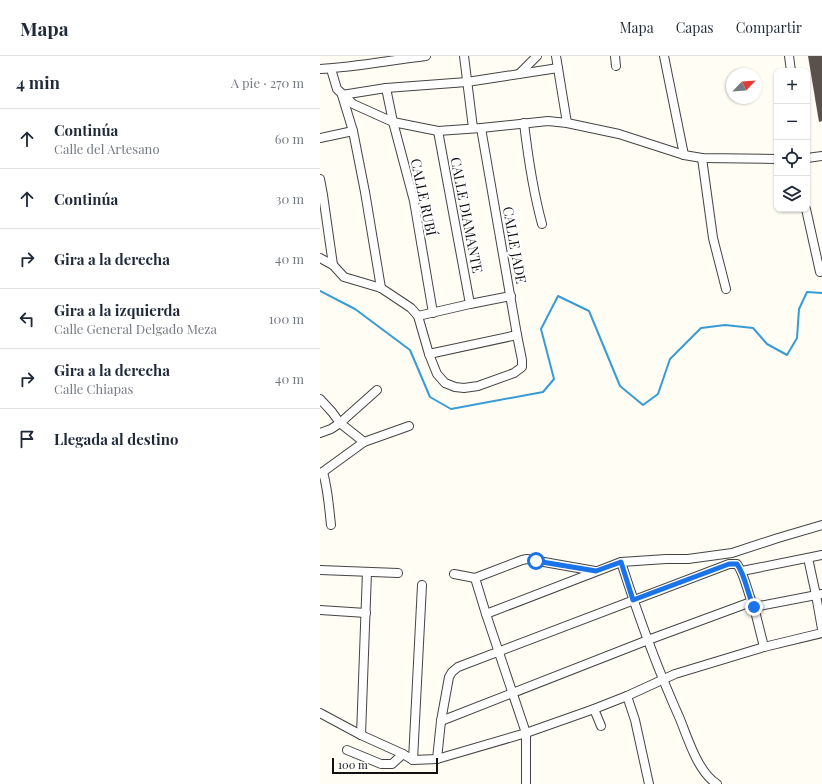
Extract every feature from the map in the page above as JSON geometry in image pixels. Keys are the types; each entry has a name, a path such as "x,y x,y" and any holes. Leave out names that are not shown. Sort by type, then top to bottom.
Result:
{"street":[{"path":"320,69 369,65 385,61 426,56"},
{"path":"464,56 472,128"},
{"path":"519,74 537,56"},
{"path":"556,56 567,123"},
{"path":"615,56 616,66"},
{"path":"664,56 684,155"},
{"path":"788,56 790,68"},
{"path":"342,96 386,88 467,82 558,68"},
{"path":"331,69 337,89 342,96 353,131 381,288"},
{"name":"CALLE RUBÍ","path":"386,88 393,122 414,201 433,313"},
{"path":"342,96 353,104 393,122 438,131 524,123 567,123 619,134 684,155 702,158 774,159"},
{"path":"524,123 536,201 542,224"},
{"name":"CALLE JADE","path":"429,354 436,374 445,383 455,387 464,388 478,386 514,373 522,367 481,128"},
{"path":"320,138 353,131"},
{"name":"CALLE DIAMANTE","path":"438,131 470,304"},
{"path":"810,158 822,156"},
{"path":"702,158 713,238 726,289"},
{"path":"320,179 333,265"},
{"path":"807,212 820,272"},
{"path":"320,258 333,265 344,277 381,288 410,308 418,316 429,354 517,335"},
{"path":"418,316 511,296"},
{"path":"320,433 340,424 377,390"},
{"path":"320,399 332,412 340,424 364,442"},
{"path":"331,525 329,499 322,473 364,442 409,426"},
{"path":"486,614 621,562 688,559 732,553 822,525"},
{"path":"742,571 822,555"},
{"path":"808,558 819,595 822,629"},
{"path":"454,574 475,578 527,559 596,571"},
{"path":"621,562 662,680 694,753 703,769 713,782 717,784"},
{"path":"437,759 441,720 449,678 452,672 458,667 729,564 737,564 742,571 753,604 764,648"},
{"path":"320,570 398,573"},
{"path":"361,735 367,572"},
{"path":"475,578 526,733 526,784"},
{"path":"413,760 422,585"},
{"path":"441,720 648,640 753,604 819,595"},
{"path":"320,610 366,613"},
{"path":"320,704 320,714 413,760 437,759 526,733 594,709 675,674 822,633"},
{"path":"627,696 635,720 649,784"},
{"path":"594,709 601,726"},
{"path":"347,750 381,764 392,764 403,754"}],"building":[{"path":"808,56 822,56 822,121 819,122"}],"waterway":[{"path":"320,291 355,309 410,350 430,397 451,409 543,392 554,379 541,329 558,296 589,311 620,386 643,405 658,394 670,359 701,328 725,325 753,328 767,344 787,355 797,338 799,309 807,292 822,293"}],"route":[{"path":"536,561 596,571 621,562 633,600 729,564 737,564 742,571 751,602 754,607"}]}
